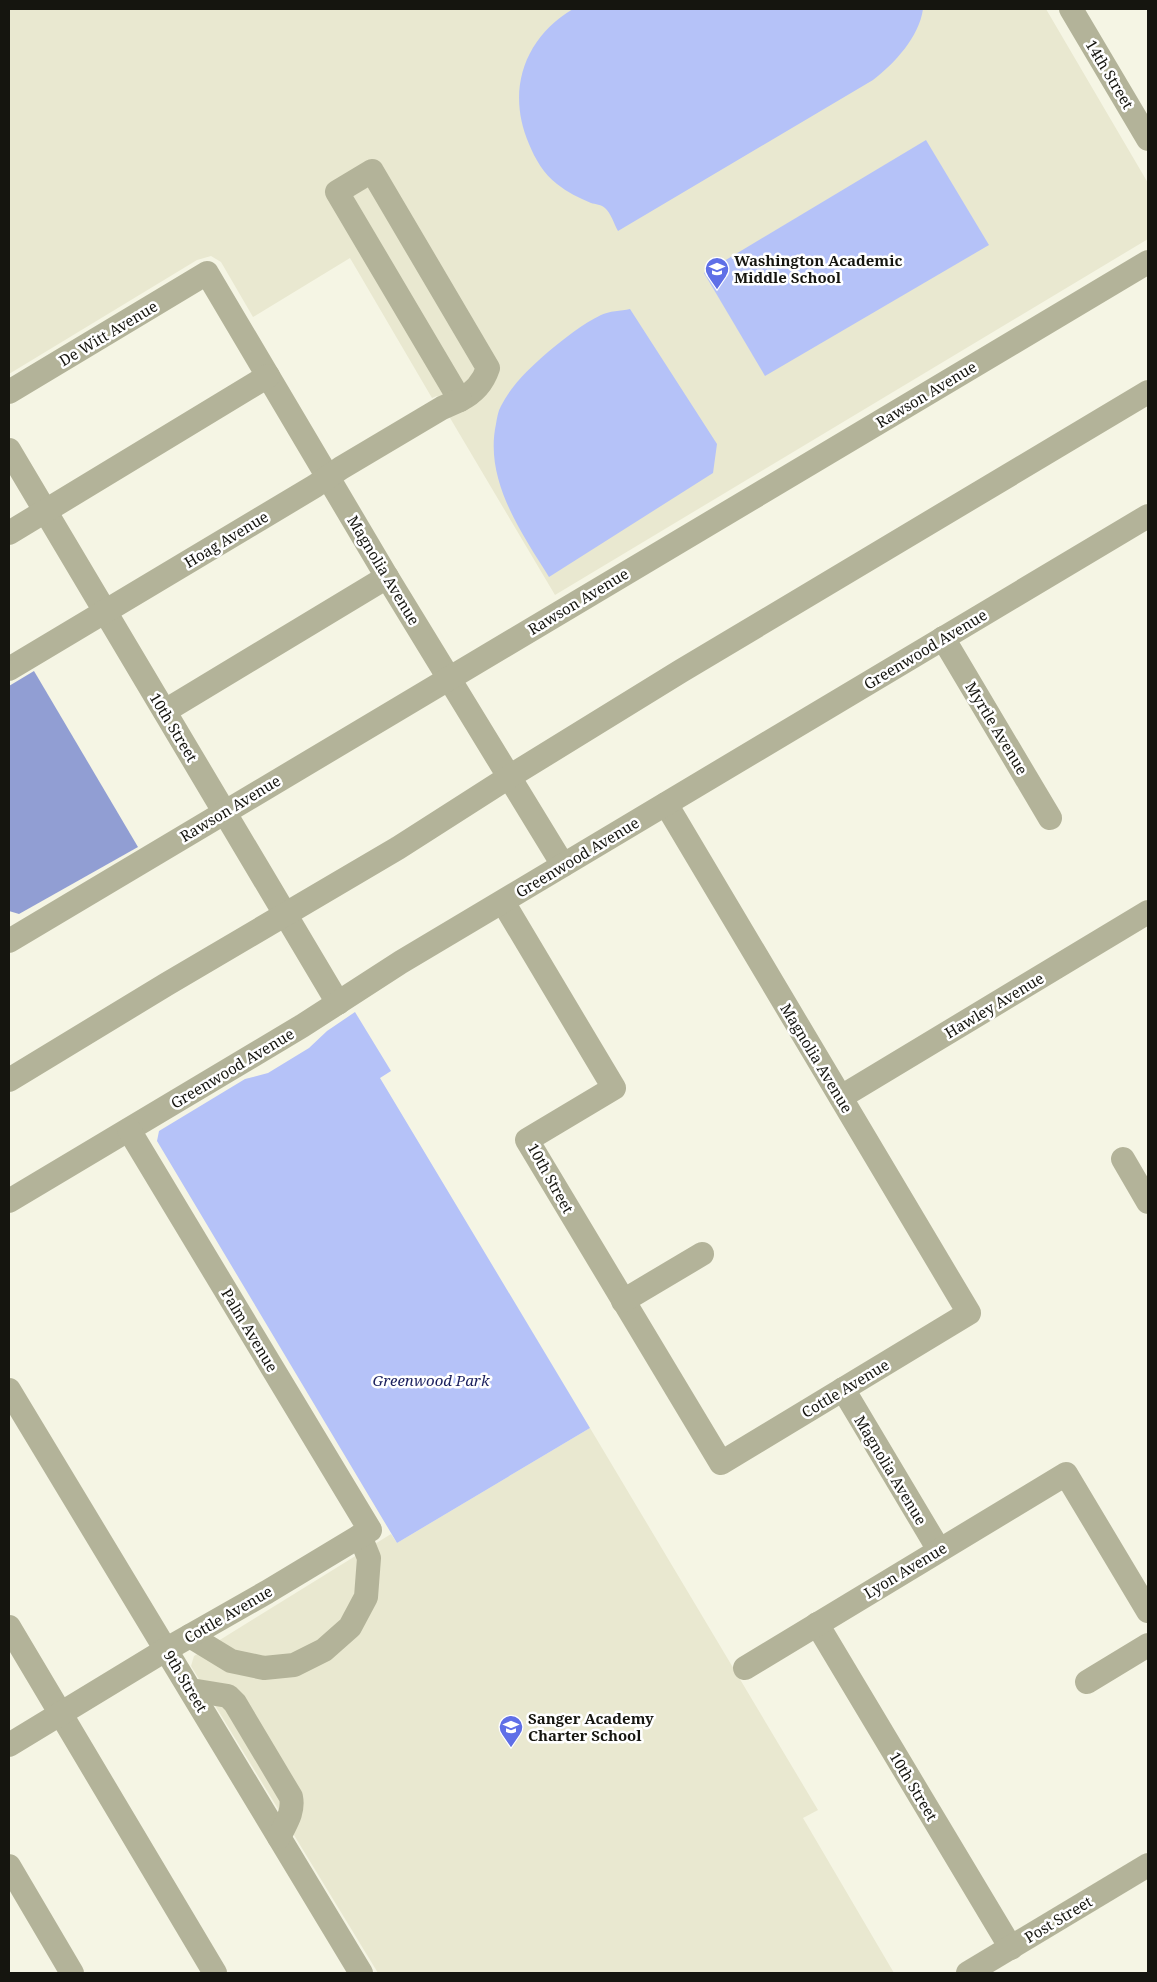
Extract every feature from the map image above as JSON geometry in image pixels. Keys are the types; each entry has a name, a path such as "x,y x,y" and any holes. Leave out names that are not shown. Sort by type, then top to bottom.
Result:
{"street":[{"name":"14th Street","path":"1077,11 1140,107 1148,139"},
{"name":"Hoag Avenue","path":"9,669 328,476 451,404 471,395 484,379 488,368 372,171 337,192 451,404"},
{"name":"Rawson Avenue","path":"9,942 448,678 1148,262"},
{"name":"Magnolia Avenue","path":"207,273 387,577 563,865"},
{"name":"De Witt Avenue","path":"9,392 207,273"},
{"path":"9,533 268,376"},
{"path":"9,1080 167,984 398,848 509,777 682,671 1148,392"},
{"name":"10th Street","path":"9,450 338,1003"},
{"name":"Greenwood Avenue","path":"9,1201 338,1003 400,962 1148,516"},
{"path":"165,711 387,577"},
{"name":"Myrtle Avenue","path":"943,638 1050,818"},
{"name":"Magnolia Avenue","path":"666,804 968,1313"},
{"name":"10th Street","path":"503,902 614,1088 527,1140 721,1463"},
{"name":"Hawley Avenue","path":"840,1097 1148,912"},
{"name":"Palm Avenue","path":"129,1130 365,1533 369,1558 366,1597 350,1627 324,1650 294,1665 264,1668 231,1661 190,1636"},
{"path":"1123,1159 1148,1202"},
{"path":"623,1301 702,1254"},
{"name":"Cottle Avenue","path":"721,1463 968,1313"},
{"name":"9th Street","path":"9,1390 361,1973"},
{"name":"Magnolia Avenue","path":"842,1390 939,1550"},
{"name":"Lyon Avenue","path":"744,1668 1066,1474 1148,1611"},
{"name":"Cottle Avenue","path":"9,1745 167,1649 365,1533"},
{"name":"10th Street","path":"816,1624 1011,1948"},
{"path":"9,1627 215,1973"},
{"path":"1087,1682 1148,1645"},
{"name":"Post Street","path":"968,1973 1148,1865"},
{"path":"9,1866 72,1973"}],"shaded area":[{"name":"Washington Academic Middle School","path":"9,9 1046,9 1148,183 1148,239 555,595 437,396 432,398 350,258 253,317 221,262 211,256 197,260 9,374"},
{"path":"34,671 138,847 19,914 9,911 9,686"},
{"name":"Sanger Academy Charter School","path":"590,1428 818,1810 803,1818 894,1973 378,1973 191,1666 194,1656 391,1534 397,1543"}],"green space":[{"path":"573,9 923,9 917,30 905,49 890,66 873,80 618,231 604,207 573,195 548,176 534,155 522,124 519,105 520,86 524,67 531,50 556,21"},
{"path":"926,140 989,245 765,376 704,273"},
{"path":"630,309 717,444 713,473 549,577 517,524 500,485 495,465 494,445 498,412 505,398 522,377 560,342 580,327 601,315"},
{"name":"Greenwood Park","path":"355,1012 391,1071 380,1078 590,1428 397,1543 157,1141 159,1131 245,1079 268,1073 309,1048 327,1031"}],"place":[{"name":"Washington Academic Middle School","path":"717,290"},
{"name":"Sanger Academy Charter School","path":"511,1748"}]}
